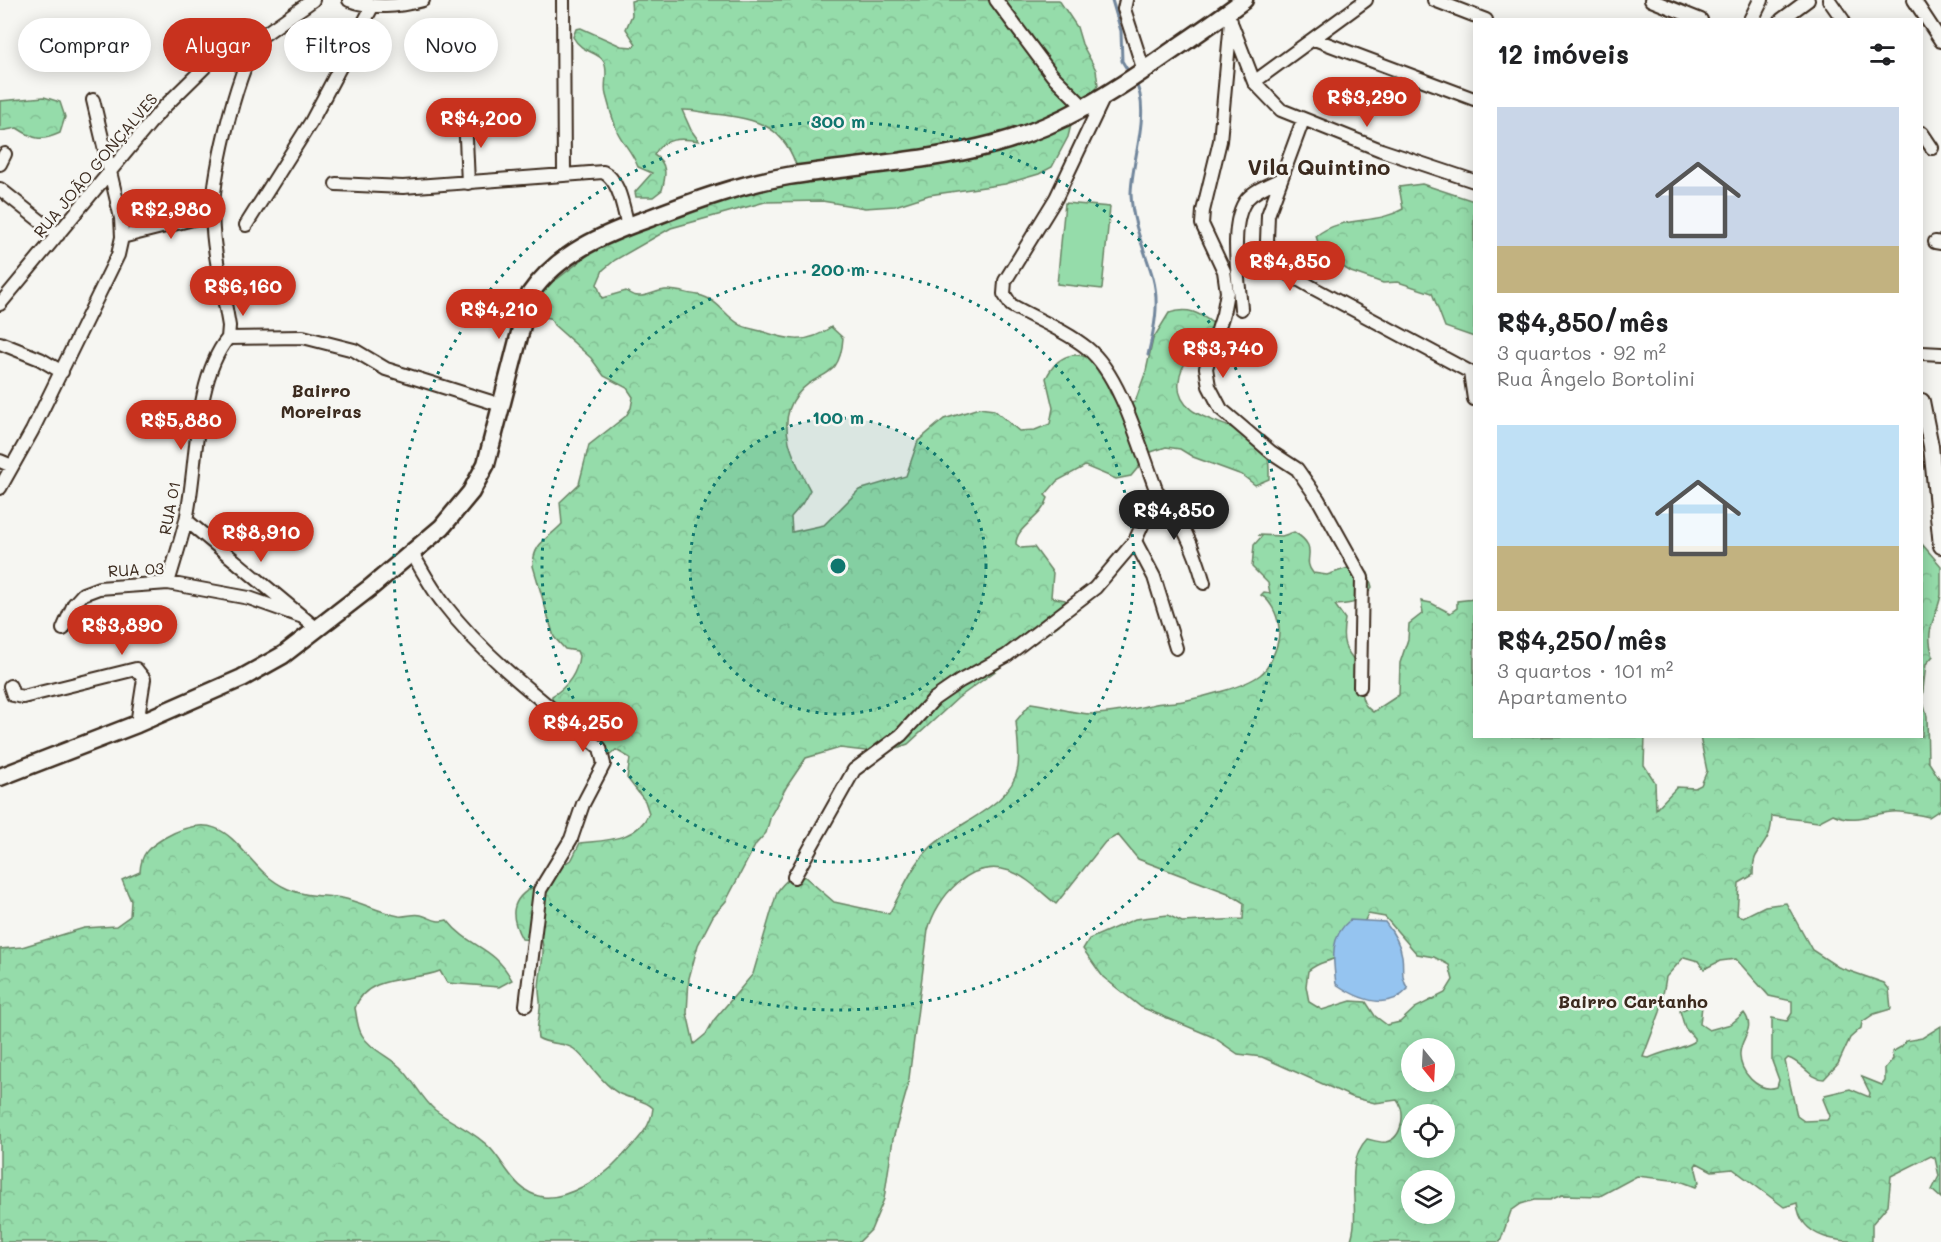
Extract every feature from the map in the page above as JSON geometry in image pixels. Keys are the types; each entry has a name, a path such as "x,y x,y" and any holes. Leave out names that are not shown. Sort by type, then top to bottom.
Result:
{"main road":[{"path":"0,777 136,724 242,678 283,655 442,528 471,492 486,464 525,308 540,280 586,244 706,197 786,177 927,158 995,144 1048,126 1086,109 1110,94 1229,17 1244,0"}],"street":[{"name":"RUA JOÃO GONÇALVES","path":"272,29 313,0"},
{"path":"349,0 372,8 404,5 423,0"},
{"path":"563,0 564,173"},
{"path":"996,0 1052,75 1086,109"},
{"path":"1125,0 1124,9 1142,72"},
{"path":"1254,82 1366,0"},
{"path":"1434,0 1481,18"},
{"path":"1651,0 1696,18"},
{"path":"1752,18 1761,0"},
{"path":"1784,18 1808,0"},
{"path":"1829,0 1841,18"},
{"path":"1914,0 1941,41"},
{"path":"246,225 311,122 372,8"},
{"path":"1229,17 1254,82 1281,110 1381,150 1473,182"},
{"path":"1229,17 1220,141 1202,224 1224,271 1227,292 1223,314 1206,368 1209,386 1221,409 1271,452 1297,469 1318,499 1362,578 1360,687"},
{"path":"1314,39 1473,99"},
{"name":"RUA JOÃO GONÇALVES","path":"0,304 161,110 200,72"},
{"path":"244,72 219,163 213,214 213,230 229,326 228,338 303,337 354,350 386,369 501,405"},
{"path":"1110,94 1056,198 1005,281 1004,294 1011,304 1086,347 1101,361 1114,382 1157,492 1186,530 1204,583"},
{"path":"0,488 6,464 62,372 118,255 122,237 121,218 93,100"},
{"path":"465,116 468,183"},
{"path":"1303,120 1268,215 1268,241 1276,260 1289,274 1472,371"},
{"path":"1923,134 1932,148"},
{"path":"336,183 403,187 564,173 603,172 610,175 628,226"},
{"path":"1241,309 1237,245 1238,219 1246,200 1259,190 1279,180"},
{"path":"0,189 58,236"},
{"path":"122,237 213,214"},
{"name":"RUA 01","path":"168,583 186,520 206,383 214,357 228,338"},
{"path":"0,343 40,359 62,372"},
{"path":"1923,353 1941,354"},
{"path":"1923,414 1926,451 1941,546"},
{"path":"794,877 854,770 901,735 934,699 960,681 1006,656 1058,619 1095,588 1135,541 1157,492"},
{"path":"186,520 317,629"},
{"path":"1135,541 1154,577 1176,648"},
{"path":"412,553 442,602 460,623 521,683 600,748 603,755 604,764 583,804 571,839 540,890 526,1005"},
{"name":"RUA 03","path":"63,629 74,604 83,594 99,588 168,583 202,587 249,598 300,616"},
{"path":"10,686 13,695 23,697 136,669 144,679 136,724"}],"green space":[{"path":"635,0 1059,0 1077,27 1082,44 1096,70 1098,85 1090,100 1072,121 1068,137 1052,167 1039,174 1005,184 929,195 895,206 865,208 822,201 765,202 671,228 615,260 603,270 597,284 602,298 626,291 641,296 665,290 677,291 705,297 716,303 741,325 780,337 805,339 831,327 843,338 841,352 832,369 805,387 790,406 787,418 789,443 810,490 791,517 792,532 824,525 859,490 906,476 918,441 944,419 979,408 994,410 1019,431 1035,430 1050,424 1053,408 1046,378 1056,364 1068,356 1082,356 1098,362 1110,393 1120,406 1135,402 1146,371 1153,339 1169,313 1182,310 1203,316 1214,324 1213,341 1195,353 1183,367 1179,381 1180,395 1187,406 1198,414 1253,438 1265,450 1269,467 1269,479 1255,485 1242,475 1193,457 1180,449 1166,447 1151,452 1131,476 1116,479 1085,466 1057,481 1045,495 1048,498 1040,512 1020,532 1016,544 1021,548 1034,547 1053,573 1051,597 1065,600 1069,604 1067,615 1059,625 958,698 908,744 882,753 840,748 806,758 771,815 766,833 756,844 726,901 713,916 698,945 689,978 687,1013 694,1044 706,1034 714,1020 753,974 777,892 785,882 800,876 805,877 834,902 889,914 912,871 930,848 982,813 1005,793 1014,781 1019,761 1016,721 1031,703 1085,714 1108,713 1201,697 1234,687 1264,672 1273,656 1279,629 1272,607 1261,595 1264,592 1270,593 1268,583 1252,567 1254,545 1262,536 1258,535 1282,536 1294,532 1307,543 1308,563 1313,573 1327,575 1357,565 1368,573 1372,587 1364,596 1352,603 1335,605 1345,619 1343,636 1346,647 1362,670 1362,699 1373,712 1399,695 1400,663 1408,639 1409,624 1423,613 1421,601 1431,603 1450,613 1457,608 1457,601 1473,599 1473,738 1645,738 1644,765 1655,782 1656,809 1677,787 1695,788 1701,785 1707,771 1700,738 1923,738 1923,702 1927,716 1928,761 1941,781 1941,809 1929,817 1893,812 1860,818 1833,814 1818,822 1772,816 1769,834 1755,858 1753,875 1739,883 1737,915 1743,917 1765,906 1786,903 1812,950 1838,967 1884,983 1889,989 1891,1009 1874,1014 1862,1022 1861,1028 1850,1038 1838,1064 1824,1079 1814,1076 1793,1060 1788,1058 1785,1061 1797,1116 1804,1121 1827,1120 1830,1116 1823,1099 1825,1095 1850,1089 1869,1097 1870,1093 1862,1077 1882,1085 1885,1081 1885,1068 1893,1059 1892,1052 1906,1041 1922,1038 1941,1026 1941,1198 1932,1190 1939,1176 1935,1158 1931,1156 1891,1176 1888,1205 1872,1224 1872,1242 1836,1240 1814,1232 1806,1225 1800,1216 1797,1203 1784,1207 1733,1169 1712,1171 1697,1163 1695,1166 1699,1182 1696,1187 1680,1181 1637,1176 1600,1196 1562,1195 1550,1200 1534,1200 1521,1204 1511,1211 1500,1242 1350,1242 1354,1217 1355,1162 1359,1150 1367,1139 1379,1142 1392,1140 1401,1124 1401,1158 1455,1158 1455,1104 1401,1104 1401,1111 1397,1100 1375,1103 1352,1097 1262,1057 1238,1054 1213,1037 1141,1007 1103,977 1083,949 1089,939 1135,919 1168,915 1182,922 1243,919 1244,903 1228,893 1138,859 1118,835 1105,842 1056,904 1022,877 1010,871 995,868 969,875 947,893 939,905 928,930 908,1086 893,1139 884,1199 871,1230 859,1242 0,1242 0,949 22,947 84,928 116,926 130,916 131,901 122,880 140,872 146,852 154,845 188,828 206,826 221,831 234,840 271,879 295,892 342,898 399,916 418,915 436,921 447,920 464,937 497,960 512,980 499,987 447,983 440,971 380,984 361,997 355,1008 359,1029 365,1040 400,1067 435,1110 471,1132 491,1149 513,1178 526,1190 534,1195 552,1197 584,1186 612,1167 641,1136 649,1123 653,1108 612,1089 574,1049 538,1038 542,939 539,932 533,940 522,939 514,916 514,909 520,897 535,886 542,892 557,869 572,859 580,843 610,840 629,834 644,822 649,813 645,801 627,778 630,758 616,750 603,761 597,743 591,734 555,710 552,696 570,679 576,669 579,656 577,651 565,649 554,637 533,566 538,547 562,524 560,502 579,484 589,445 626,416 631,408 633,397 627,388 604,376 591,358 554,325 550,318 542,317 539,301 543,286 557,279 605,242 798,171 786,144 778,135 757,122 682,110 699,141 679,139 662,145 654,155 662,162 665,170 662,190 653,197 636,197 635,192 652,173 638,167 617,131 606,95 606,70 602,58 581,47 573,37 576,29 581,28 621,46 633,47 636,44 626,29 632,15 631,1","holes":["1368,914 1385,917 1417,954 1434,957 1449,965 1453,980 1445,993 1415,1008 1400,1022 1387,1025 1375,1016 1366,1002 1351,1001 1322,1010 1309,1002 1306,986 1308,971 1343,952","1684,957 1698,961 1704,969 1720,961 1736,959 1769,996 1792,1001 1792,1013 1787,1021 1772,1018 1772,1061 1779,1080 1777,1087 1763,1087 1746,1074 1740,1053 1749,1024 1744,1013 1731,1024 1709,1030 1700,1024 1702,1006 1694,1005 1680,1011 1685,1028 1694,1038 1694,1042 1649,1058 1643,1057 1660,1012 1666,977"]},
{"path":"44,97 60,102 65,117 60,133 47,138 37,138 17,128 0,131 0,101"},
{"path":"1422,184 1473,201 1473,337 1445,327 1432,293 1398,282 1383,283 1351,272 1321,253 1316,236 1327,229 1348,222 1381,217 1403,209 1399,187"},
{"path":"1065,203 1110,207 1102,289 1057,284"},
{"path":"1923,545 1941,566 1941,595 1930,631 1933,656 1926,664 1923,690"}],"water":[{"path":"1350,920 1385,922 1391,930 1401,951 1403,977 1408,989 1400,996 1391,1000 1372,1001 1336,984 1334,949 1339,934"}],"waterway":[{"path":"1112,0 1121,31 1122,61 1130,74"},
{"path":"1135,82 1142,107 1132,181 1132,205 1136,226 1153,278 1156,297 1154,327 1148,355"}],"district":[{"name":"Vila Quintino","path":"1319,166"},
{"name":"Bairro Moreiras","path":"321,400"},
{"name":"Bairro Cartanho","path":"1633,1001"}]}
